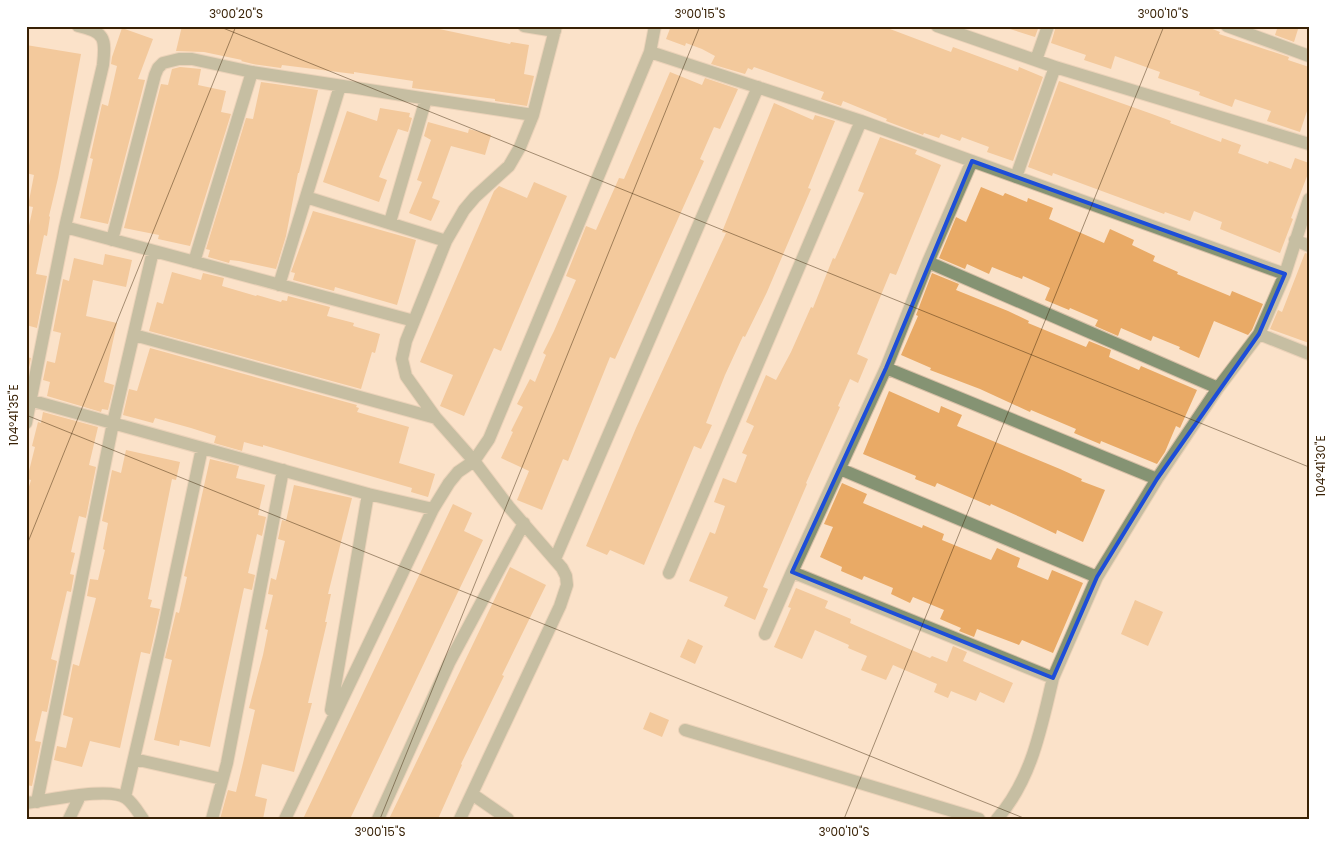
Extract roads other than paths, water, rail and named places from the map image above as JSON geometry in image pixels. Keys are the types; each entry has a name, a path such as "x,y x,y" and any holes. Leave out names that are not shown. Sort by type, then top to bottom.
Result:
{"street":[{"path":"26,423 28,400 104,54 103,38 99,32 78,26"},
{"path":"460,819 560,606 567,585 566,576 474,461 436,418 406,376 402,359 406,341 446,241 464,210 475,196 509,166 520,147 533,115 555,29 524,26"},
{"path":"285,819 433,508 454,478 474,461 489,439 650,52 655,26"},
{"path":"1036,60 1048,26"},
{"path":"1227,26 1309,56"},
{"path":"942,27 1036,60 1309,144"},
{"path":"650,52 861,121 1285,274"},
{"path":"112,240 151,87 158,68 163,63 179,59 192,60 252,72 533,115"},
{"path":"1016,176 1055,66"},
{"path":"194,262 252,72"},
{"path":"279,285 340,86"},
{"path":"555,560 758,87"},
{"path":"390,222 426,99"},
{"path":"669,573 861,121"},
{"path":"765,634 886,368 928,262 972,161"},
{"path":"306,197 446,241"},
{"path":"996,819 1009,805 1025,776 1035,751 1053,678 1097,577 1156,479 1218,388 1259,334 1285,274 1309,199"},
{"path":"65,227 414,322"},
{"path":"1295,240 1309,246"},
{"path":"144,819 125,797 101,794 32,802 113,423 153,251"},
{"path":"928,262 1218,388"},
{"path":"1259,334 1309,354"},
{"path":"134,335 436,418"},
{"path":"886,368 1156,479"},
{"path":"28,400 368,494 433,508"},
{"path":"125,797 162,637 202,448"},
{"path":"840,469 1097,577"},
{"path":"212,819 227,762 283,470"},
{"path":"329,725 368,494"},
{"path":"378,819 449,663 524,523"},
{"path":"792,572 1053,678"},
{"path":"685,730 979,819"},
{"path":"134,759 222,779"},
{"path":"472,794 508,819"},
{"path":"69,819 80,796"}]}
